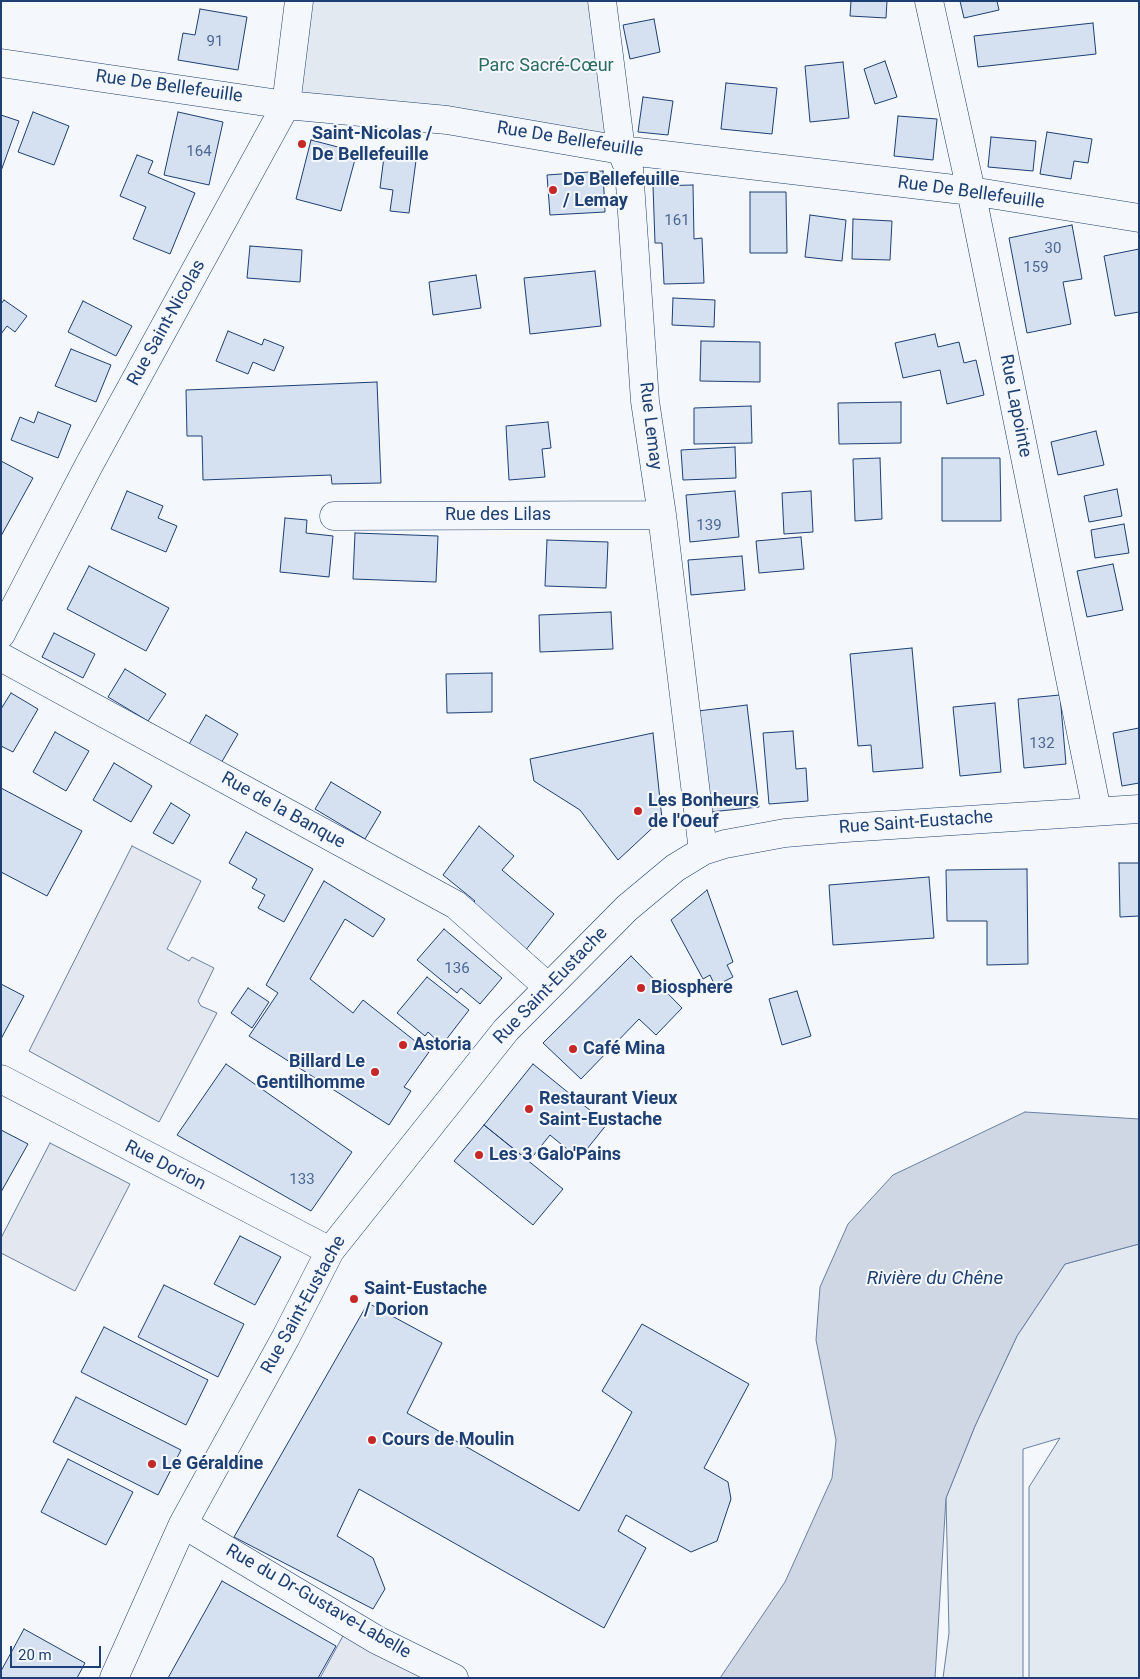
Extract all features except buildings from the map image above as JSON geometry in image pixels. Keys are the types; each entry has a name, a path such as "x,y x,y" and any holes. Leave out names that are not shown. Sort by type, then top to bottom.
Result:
{"street":[{"name":"Rue Saint-Nicolas","path":"1,634 89,465 286,105 298,1"},
{"name":"Rue Lemay","path":"602,1 621,150 629,169 646,401 662,515 703,851"},
{"name":"Rue Lapointe","path":"929,1 971,191 1097,811"},
{"name":"Rue De Bellefeuille","path":"1,63 286,105 448,120 621,150 971,191 1139,218"},
{"name":"Rue des Lilas","path":"334,516 662,515"},
{"name":"Rue de la Banque","path":"1,658 456,905 548,987"},
{"name":"Rue Saint-Eustache","path":"114,1678 184,1524 286,1337 330,1251 506,1030 627,908 675,868 703,851 725,844 785,833 1139,809"},
{"name":"Rue Dorion","path":"1,1079 330,1251"},
{"name":"Rue du Dr-Gustave-Labelle","path":"184,1524 377,1640 454,1678"}],"green space":[{"name":"Parc Sacré-Cœur","path":"299,1 602,1 621,150 286,105"},
{"path":"1139,1244 1139,1678 1029,1678 1029,1487 1060,1438 1023,1449 1023,1678 943,1678 949,1633 946,1498 975,1426 1017,1336 1065,1264"}],"shaded area":[{"path":"132,846 201,881 167,949 189,961 192,957 214,968 198,1001 201,1006 217,1013 159,1122 29,1051"},
{"path":"50,1143 130,1184 75,1291 1,1253 1,1238"},
{"path":"350,1623 445,1678 320,1678"}],"water":[{"name":"Rivière du Chêne","path":"1025,1112 1139,1119 1139,1244 1065,1264 1017,1336 975,1426 946,1498 935,1678 720,1678 785,1582 832,1478 836,1440 816,1340 820,1287 848,1224 893,1175"}],"place":[{"name":"Saint-Nicolas / De Bellefeuille","path":"302,144"},
{"name":"De Bellefeuille / Lemay","path":"553,190"},
{"name":"Les Bonheurs de l'Oeuf","path":"638,811"},
{"name":"Biosphere","path":"641,988"},
{"name":"Astoria","path":"403,1045"},
{"name":"Café Mina","path":"573,1049"},
{"name":"Billard Le Gentilhomme","path":"375,1072"},
{"name":"Restaurant Vieux Saint-Eustache","path":"529,1109"},
{"name":"Les 3 Galo'Pains","path":"479,1155"},
{"name":"Saint-Eustache / Dorion","path":"354,1299"},
{"name":"Cours de Moulin","path":"372,1440"},
{"name":"Le Géraldine","path":"152,1464"}]}
